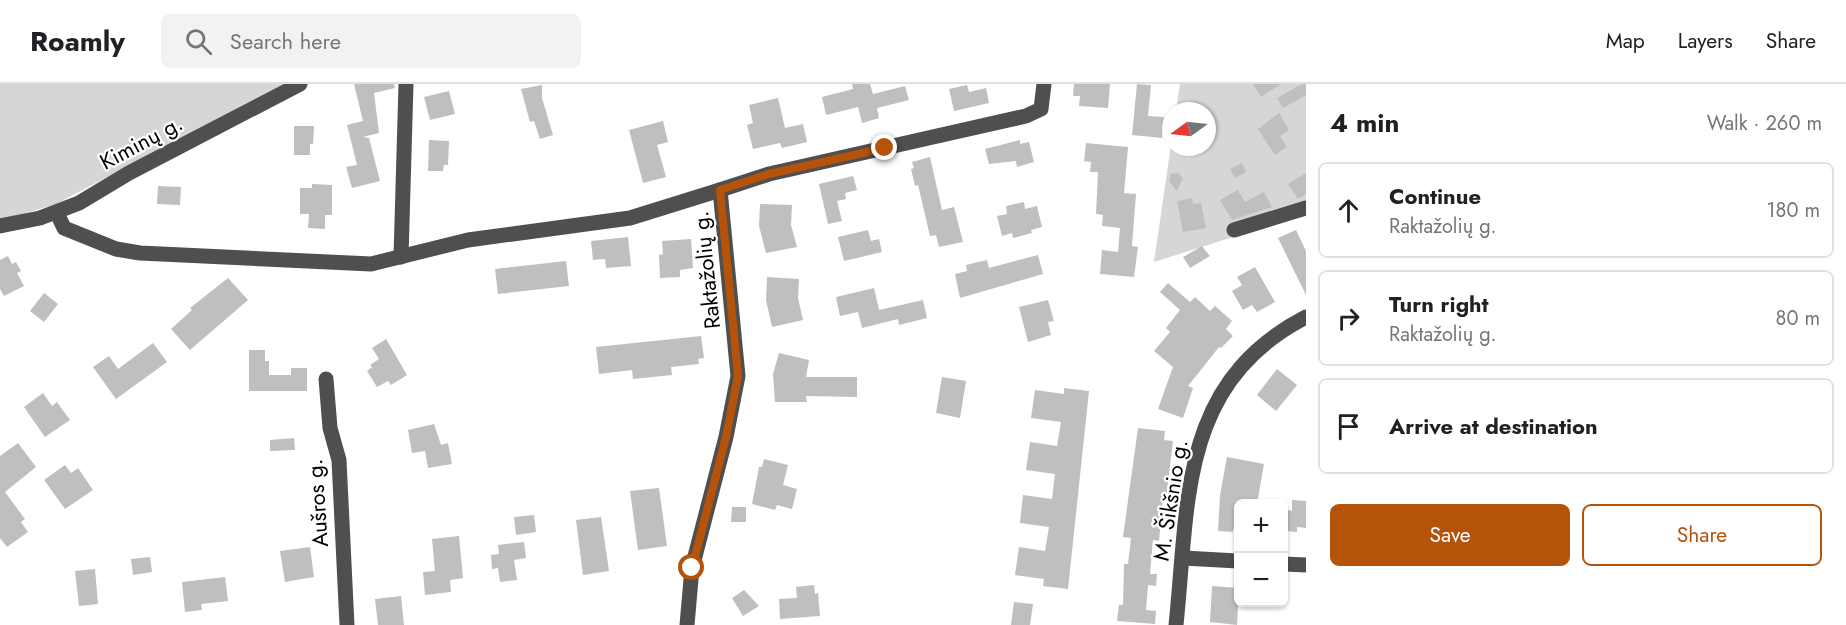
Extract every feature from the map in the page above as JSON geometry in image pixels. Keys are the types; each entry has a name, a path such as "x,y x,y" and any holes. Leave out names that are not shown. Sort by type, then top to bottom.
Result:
{"street":[{"name":"Kiminų g.","path":"0,226 57,213 300,84"},
{"path":"401,257 406,84"},
{"name":"Raktažolių g.","path":"687,625 692,568 726,437 738,376 720,190 769,174 1026,116 1041,109 1044,84"},
{"path":"57,213 64,228 116,249 140,253 361,263 401,257 468,240 630,218 720,190"},
{"path":"1234,230 1306,208"},
{"name":"M. Šikšnio g.","path":"1176,625 1198,444 1219,395 1233,374 1267,340 1306,317"},
{"name":"Aušros g.","path":"326,379 330,428 339,460 347,625"},
{"path":"1183,558 1234,561"},
{"path":"1288,564 1306,565"}],"shaded area":[{"path":"0,84 284,84 56,204 0,221"},
{"path":"1180,84 1306,84 1306,214 1154,262 1169,156 1216,156 1216,102 1177,102"}],"building":[{"path":"354,84 394,84 395,88 374,93 379,133 363,137 369,138 380,181 352,188 346,167 357,165 347,125 363,121"},
{"path":"852,84 870,84 873,94 905,86 909,100 877,108 879,118 862,123 858,107 826,115 822,97 853,89"},
{"path":"1074,84 1110,84 1108,108 1079,106 1080,96 1073,96"},
{"path":"1137,84 1151,85 1148,116 1162,117 1162,138 1132,135"},
{"path":"1253,84 1281,84 1261,97"},
{"path":"1306,84 1306,95 1283,108 1277,98"},
{"path":"542,85 542,98 553,135 540,139 534,121 530,122 521,89"},
{"path":"967,85 969,92 986,88 989,103 954,111 949,89"},
{"path":"449,91 455,114 430,120 424,97"},
{"path":"778,98 785,128 803,124 807,142 782,148 780,143 753,149 747,125 753,123 749,105"},
{"path":"1279,113 1289,130 1280,136 1287,147 1275,155 1258,129"},
{"path":"663,121 668,142 657,145 666,177 643,183 629,130"},
{"path":"294,126 314,126 310,155 294,155"},
{"path":"429,140 449,141 448,165 444,165 443,171 428,171"},
{"path":"1020,140 1020,144 1029,142 1034,162 1017,167 1016,161 989,164 985,149"},
{"path":"1086,143 1128,147 1124,193 1136,194 1132,246 1138,247 1134,277 1100,274 1102,250 1118,252 1120,228 1102,226 1103,215 1096,214 1098,172 1090,172 1091,162 1084,161"},
{"path":"930,157 942,210 954,207 963,242 939,247 936,235 930,236 918,185 915,186 911,169 914,168 912,162"},
{"path":"1242,163 1246,172 1235,178 1230,169"},
{"path":"1178,173 1183,178 1177,191 1169,181 1171,174"},
{"path":"1306,173 1306,194 1298,199 1288,184"},
{"path":"853,176 857,190 845,193 846,199 837,201 842,221 828,224 819,184"},
{"path":"312,184 332,185 332,215 325,215 325,229 308,228 309,214 300,214 300,188 312,188"},
{"path":"158,186 181,187 180,205 157,204"},
{"path":"1238,190 1245,202 1264,192 1272,207 1232,220 1220,200"},
{"path":"1192,198 1193,204 1201,203 1206,228 1183,232 1177,201"},
{"path":"1024,202 1025,209 1037,206 1042,227 1031,230 1032,233 1013,238 1012,233 1002,236 997,216 1007,214 1006,206"},
{"path":"760,204 792,205 791,225 797,247 766,253 759,226"},
{"path":"868,230 871,241 879,239 882,252 844,261 838,237"},
{"path":"1296,230 1306,251 1306,295 1278,238"},
{"path":"628,237 631,266 606,268 605,259 593,260 591,241"},
{"path":"691,239 693,268 680,270 680,277 660,278 659,255 663,254 662,241"},
{"path":"1202,246 1210,256 1190,268 1183,257"},
{"path":"1038,255 1043,274 960,298 955,274 967,271 966,265 987,260 989,268"},
{"path":"8,256 12,264 16,262 21,271 17,273 24,286 4,296 0,289 0,260"},
{"path":"566,261 569,286 498,294 495,269"},
{"path":"1255,267 1275,302 1257,312 1252,305 1243,310 1232,291 1242,285 1237,277"},
{"path":"767,277 799,279 798,298 803,320 772,327 766,300"},
{"path":"228,278 248,300 190,350 171,329 192,310 190,308"},
{"path":"1168,283 1190,302 1195,297 1210,311 1215,306 1232,321 1226,329 1233,336 1221,348 1219,347 1188,386 1193,388 1183,418 1158,409 1173,367 1154,351 1170,332 1166,328 1180,310 1160,292"},
{"path":"874,288 879,310 923,300 927,318 899,325 898,319 862,328 858,312 840,316 836,297"},
{"path":"44,293 58,304 44,322 30,311"},
{"path":"1048,300 1054,321 1048,322 1051,335 1028,342 1019,307"},
{"path":"701,336 704,358 698,359 699,364 671,367 672,375 633,379 632,370 599,374 596,347"},
{"path":"386,339 407,375 391,385 388,381 377,387 367,371 372,367 370,365 379,359 372,348"},
{"path":"153,343 167,362 116,399 93,367 109,356 118,369"},
{"path":"249,350 265,350 265,361 269,361 269,375 291,375 291,368 307,368 307,391 249,391"},
{"path":"779,353 809,360 806,377 857,377 857,397 806,396 807,402 775,402 773,374"},
{"path":"1277,369 1297,385 1276,411 1257,395"},
{"path":"942,377 966,381 960,418 936,413"},
{"path":"1064,388 1089,391 1068,589 1043,586 1044,579 1015,575 1019,547 1045,551 1049,527 1020,523 1023,495 1052,499 1055,474 1026,470 1030,442 1057,446 1061,422 1031,418 1035,390 1064,394"},
{"path":"43,393 52,406 57,402 70,420 45,437 24,407"},
{"path":"434,424 441,445 448,443 452,464 428,468 425,451 412,453 408,430"},
{"path":"1138,428 1165,431 1164,440 1173,441 1166,499 1163,499 1159,541 1153,540 1150,574 1157,574 1156,586 1148,585 1146,610 1156,611 1155,624 1117,621 1119,605 1123,605 1124,564 1128,564 1131,538 1123,537"},
{"path":"294,438 295,450 270,451 270,440"},
{"path":"18,443 36,467 5,492 25,519 21,522 28,532 7,547 0,538 0,456"},
{"path":"1227,457 1264,464 1258,499 1234,499 1233,532 1218,531 1220,495"},
{"path":"764,459 788,465 783,485 797,489 792,509 777,505 775,510 752,504 759,467 762,467"},
{"path":"65,465 71,473 78,468 93,490 65,509 44,480"},
{"path":"659,488 667,546 638,550 630,491"},
{"path":"1292,500 1306,501 1306,528 1297,527 1297,532 1288,531 1288,510 1292,511"},
{"path":"732,507 746,507 746,522 731,522"},
{"path":"534,515 536,532 516,535 514,517"},
{"path":"601,517 609,571 583,575 576,520"},
{"path":"459,536 463,578 450,580 451,592 425,595 423,572 435,571 432,539"},
{"path":"524,542 526,558 514,560 517,580 500,582 498,568 492,569 491,555 499,554 498,545"},
{"path":"310,547 314,577 285,582 280,551"},
{"path":"150,557 152,572 133,575 131,559"},
{"path":"95,569 98,604 79,606 75,571"},
{"path":"225,577 228,601 201,604 202,610 185,612 182,582"},
{"path":"814,585 815,594 818,593 820,616 780,619 779,599 797,598 796,587"},
{"path":"1212,586 1234,588 1234,607 1238,607 1237,625 1210,622"},
{"path":"744,590 759,606 743,616 732,598"},
{"path":"401,596 404,625 378,625 375,599"},
{"path":"1014,602 1033,604 1030,625 1011,625"}],"route":[{"path":"692,568 726,437 738,376 720,190 769,174 885,148"}]}
